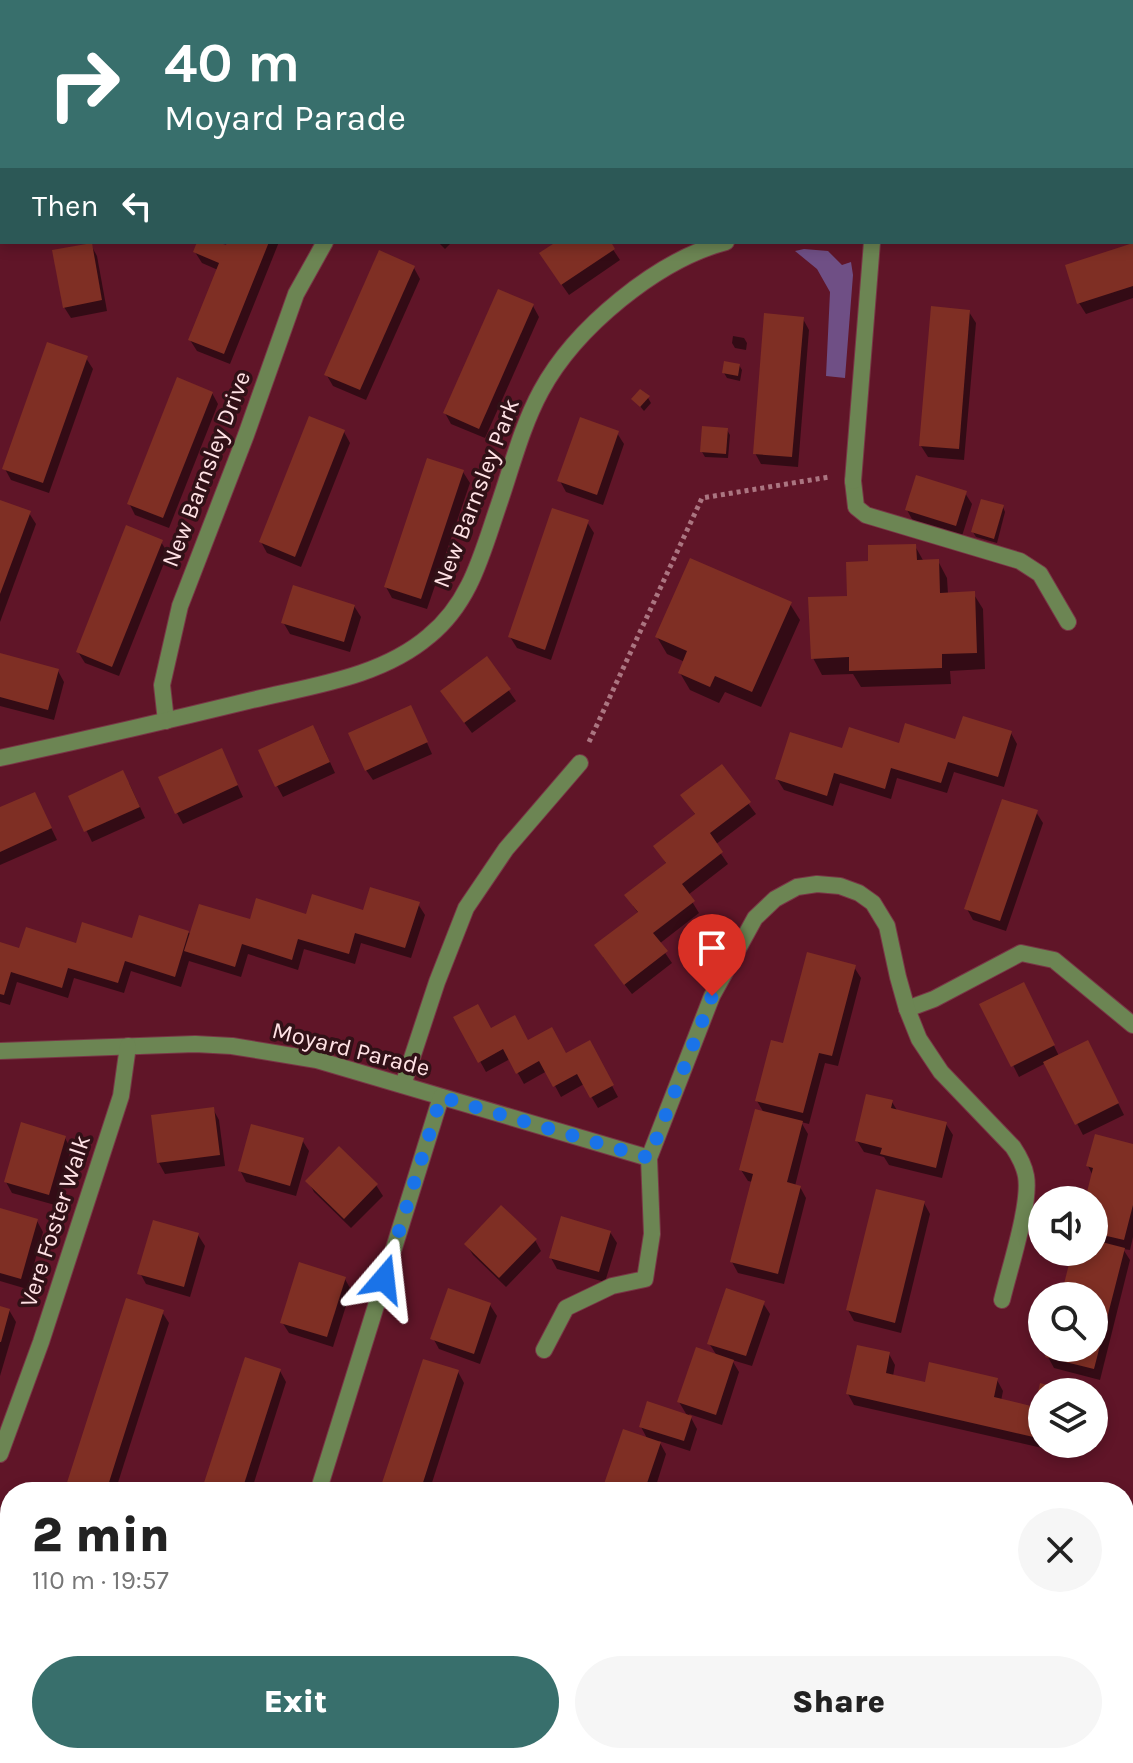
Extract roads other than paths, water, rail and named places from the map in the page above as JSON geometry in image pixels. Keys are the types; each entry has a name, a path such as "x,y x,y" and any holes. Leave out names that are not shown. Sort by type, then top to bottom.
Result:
{"street":[{"name":"New Barnsley Drive","path":"166,721 162,685 180,606 296,294 324,244"},
{"name":"New Barnsley Park","path":"0,758 344,677 381,666 428,637 460,604 477,569 525,428 558,363 599,320 637,287 671,264 719,244"},
{"path":"872,244 854,477 856,507 866,515 1020,561 1040,574 1068,622"},
{"path":"403,1085 437,982 466,908 506,849 580,763"},
{"path":"544,1350 566,1308 612,1286 645,1279 652,1234 649,1158 712,996 755,918 775,899 797,887 817,884 840,886 859,893 873,903 887,926 907,1009 919,1039 941,1072 1013,1147 1021,1161 1026,1179 1025,1203 1002,1300"},
{"path":"907,1009 934,999 1021,953 1054,960 1133,1025"},
{"name":"Moyard Parade","path":"0,1051 195,1044 232,1046 317,1060 649,1158"},
{"name":"Vere Foster Walk","path":"0,1454 41,1342 121,1096 128,1046"},
{"path":"321,1482 441,1097"}]}
